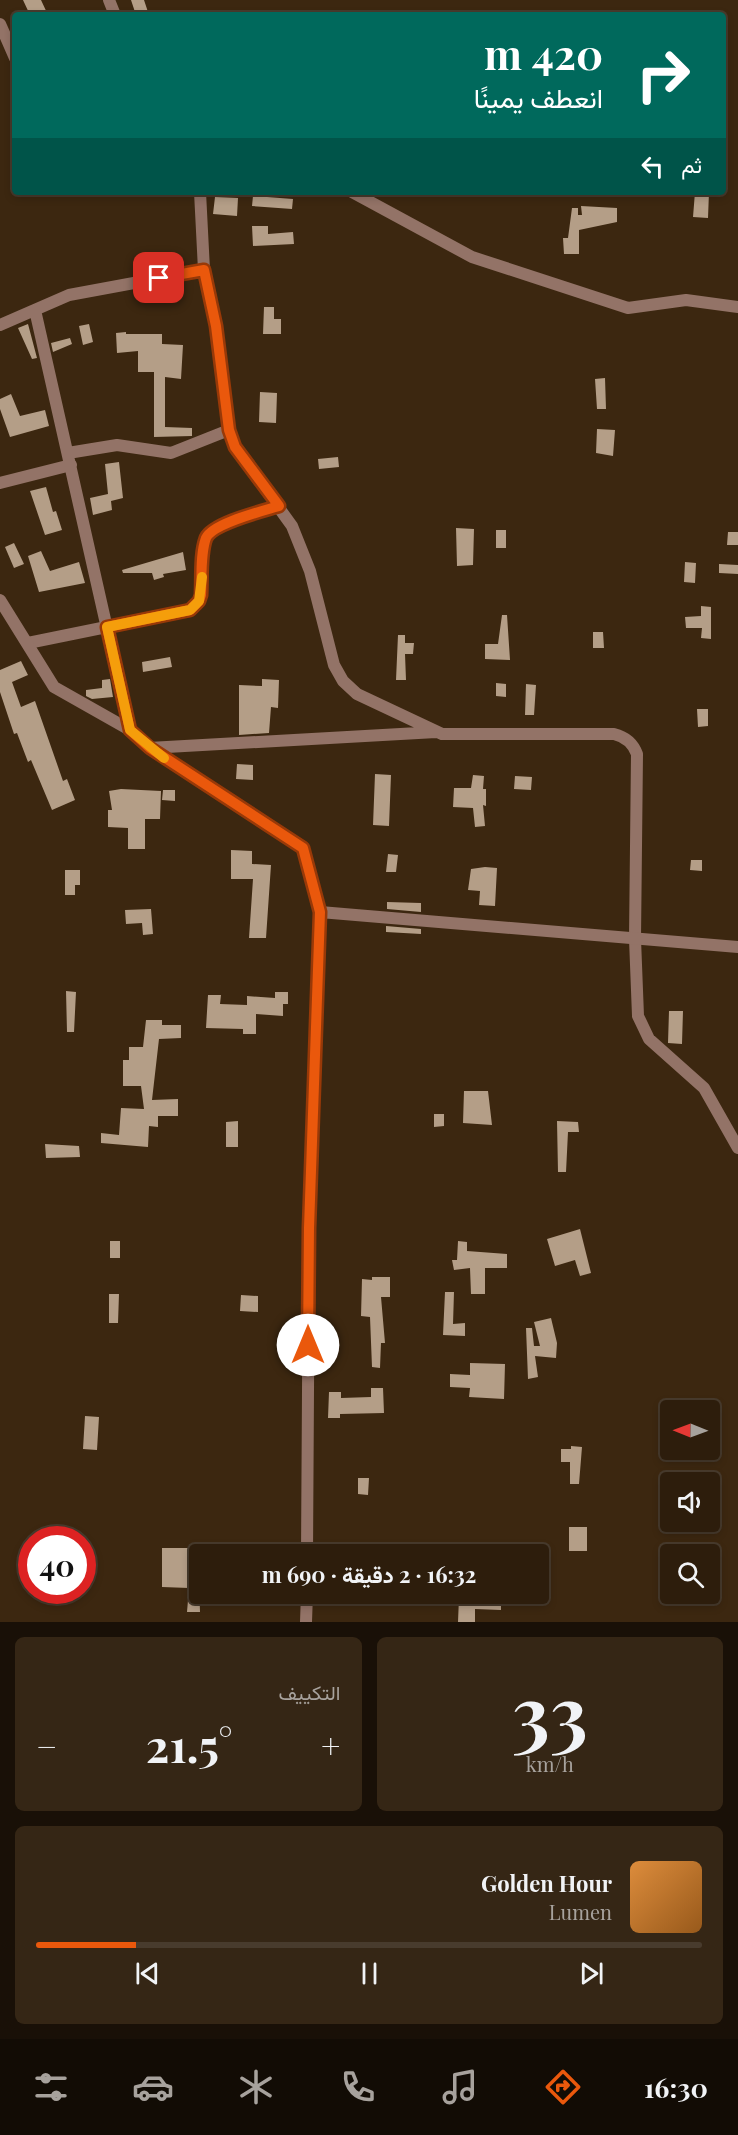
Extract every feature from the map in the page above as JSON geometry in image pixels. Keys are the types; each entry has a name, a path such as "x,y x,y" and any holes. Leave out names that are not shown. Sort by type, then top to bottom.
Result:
{"street":[{"path":"0,24 12,51"},
{"path":"200,195 204,270 216,326 229,430 235,447 292,526 310,571 338,674 357,693 436,732"},
{"path":"358,195 472,257 628,308 686,300 738,307"},
{"path":"0,325 69,295 204,270"},
{"path":"36,310 130,730"},
{"path":"0,483 69,459 117,446 171,453 229,430"},
{"path":"28,643 190,610 199,601 201,595 205,544 209,533 218,526 279,506"},
{"path":"0,600 54,687 130,730 150,748 303,848 320,912 309,1228 307,1544"},
{"path":"150,748 436,732 448,734 614,734 629,740 638,754 635,939 637,1003 642,1028 650,1040 704,1088 738,1148"},
{"path":"320,912 738,947"},
{"path":"306,1622 307,1604"}],"building":[{"path":"23,0 41,0 47,12 29,12"},
{"path":"131,0 144,0 148,12 135,12"},
{"path":"695,195 709,195 708,218 693,217"},
{"path":"253,196 293,199 292,209 252,206"},
{"path":"215,197 238,198 237,216 213,214"},
{"path":"581,206 617,208 617,222 579,230 579,254 564,254 563,238 568,238 572,208 578,208 578,215 582,215"},
{"path":"252,226 268,226 268,234 293,232 294,244 253,246"},
{"path":"264,307 274,307 274,319 281,319 281,334 263,334"},
{"path":"28,324 37,358 32,359 18,328"},
{"path":"89,324 93,342 83,345 79,326"},
{"path":"126,332 126,334 162,334 162,344 183,345 181,379 165,377 165,427 192,428 192,436 154,437 154,372 138,372 138,351 117,353 116,333"},
{"path":"70,338 72,344 53,352 51,343"},
{"path":"605,378 606,409 597,409 595,379"},
{"path":"260,392 277,393 276,423 259,422"},
{"path":"11,394 20,416 45,410 49,426 10,437 0,409 0,399"},
{"path":"597,429 615,430 613,456 596,453"},
{"path":"338,457 339,467 319,469 318,459"},
{"path":"119,462 123,498 111,501 112,510 93,515 90,498 108,494 105,464"},
{"path":"46,487 53,512 56,511 62,530 45,535 30,491"},
{"path":"456,528 474,529 473,565 457,566"},
{"path":"496,530 506,530 506,548 496,548"},
{"path":"728,532 738,532 738,545 727,545"},
{"path":"14,543 24,564 14,568 5,547"},
{"path":"41,551 50,571 79,562 85,583 39,592 28,556"},
{"path":"183,552 186,570 163,574 164,577 154,580 152,573 123,573 122,570"},
{"path":"685,562 696,563 695,583 684,582"},
{"path":"719,564 738,565 738,574 719,573"},
{"path":"701,606 711,607 711,639 701,638 702,628 686,628 685,617 701,616"},
{"path":"502,615 507,615 510,660 485,659 485,644 498,644"},
{"path":"593,632 603,632 604,648 593,648"},
{"path":"398,635 405,635 405,643 414,643 413,654 405,654 406,680 396,680"},
{"path":"170,657 172,667 143,672 142,662"},
{"path":"21,661 28,675 12,682 21,707 35,701 63,781 67,779 75,800 52,810 31,760 28,762 17,733 14,734 0,692 0,670"},
{"path":"110,679 113,697 92,699 86,696 86,690 102,688 102,680"},
{"path":"262,679 279,680 278,708 271,707 269,733 239,735 239,685 262,686"},
{"path":"496,683 506,684 506,697 496,696"},
{"path":"526,684 536,685 534,715 525,715"},
{"path":"697,709 708,709 708,726 698,727"},
{"path":"237,764 253,765 253,780 236,779"},
{"path":"375,774 391,775 389,826 373,825"},
{"path":"473,775 484,776 485,826 475,827 473,808 453,807 454,788 471,788"},
{"path":"515,776 532,777 531,790 514,789"},
{"path":"121,789 161,791 160,819 145,819 145,849 128,849 128,828 108,827 108,810 112,810 109,791"},
{"path":"163,790 175,790 175,801 162,800"},
{"path":"231,850 252,851 252,864 271,865 266,938 249,938 253,879 231,879"},
{"path":"388,854 398,855 396,872 386,872"},
{"path":"691,860 702,860 702,871 690,870"},
{"path":"497,868 495,906 479,905 480,891 468,890 471,869"},
{"path":"65,870 80,870 80,885 75,885 75,895 65,895"},
{"path":"387,902 421,903 421,912 387,909"},
{"path":"151,909 153,934 143,935 142,923 126,924 125,910"},
{"path":"386,926 421,929 421,934 386,932"},
{"path":"66,991 76,992 74,1032 67,1032"},
{"path":"275,992 288,992 288,1004 283,1004 283,1016 256,1014 256,1034 243,1034 243,1029 206,1028 208,995 221,995 220,1004 247,1005 247,996 275,998"},
{"path":"669,1011 683,1011 682,1044 668,1043"},
{"path":"146,1020 162,1020 162,1025 181,1025 181,1038 159,1039 152,1100 178,1099 178,1116 158,1116 158,1127 149,1126 148,1147 101,1143 101,1133 119,1135 121,1108 144,1109 141,1086 123,1086 123,1060 129,1060 129,1047 143,1047"},
{"path":"464,1091 488,1091 492,1125 463,1123"},
{"path":"434,1114 444,1114 444,1126 434,1127"},
{"path":"238,1121 238,1147 226,1147 226,1122"},
{"path":"557,1121 578,1122 579,1132 568,1132 566,1172 558,1172"},
{"path":"45,1144 79,1146 80,1157 46,1158"},
{"path":"580,1229 591,1273 580,1276 575,1260 555,1266 547,1239"},
{"path":"110,1241 120,1241 120,1258 110,1258"},
{"path":"458,1241 467,1242 467,1251 507,1254 507,1268 485,1268 485,1294 471,1294 470,1268 454,1270 452,1260 457,1260"},
{"path":"372,1277 390,1277 390,1297 381,1297 385,1343 381,1343 380,1368 372,1367 370,1317 361,1316 362,1279 372,1280"},
{"path":"445,1292 454,1292 453,1324 465,1323 465,1336 443,1335"},
{"path":"109,1294 119,1294 118,1323 109,1323"},
{"path":"241,1295 258,1296 258,1312 240,1311"},
{"path":"551,1318 557,1343 556,1358 535,1356 538,1377 528,1379 526,1328 532,1328 534,1346 540,1346 534,1322"},
{"path":"470,1363 505,1364 504,1399 469,1397 470,1388 450,1387 450,1374 470,1375"},
{"path":"371,1388 383,1388 384,1413 340,1414 340,1418 328,1418 329,1392 341,1392 341,1398 371,1397"},
{"path":"85,1416 99,1417 97,1450 83,1449"},
{"path":"571,1446 582,1447 579,1484 570,1484 570,1462 561,1462 561,1449 571,1449"},
{"path":"358,1478 369,1478 368,1495 358,1494"},
{"path":"569,1527 587,1527 587,1551 569,1551"},
{"path":"162,1548 189,1548 189,1588 162,1587"},
{"path":"189,1588 189,1604 200,1604 200,1612 187,1612"},
{"path":"459,1604 501,1604 501,1610 475,1609 475,1622 458,1622"}],"slow traffic":[{"path":"164,758 130,730 107,627 190,610 199,601 202,577"}],"route":[{"path":"159,278 204,270 216,326 229,430 235,447 279,506 218,526 209,533 205,544 201,595 199,601 190,610 107,627 130,730 150,748 303,848 320,912 309,1228 308,1345"}]}
